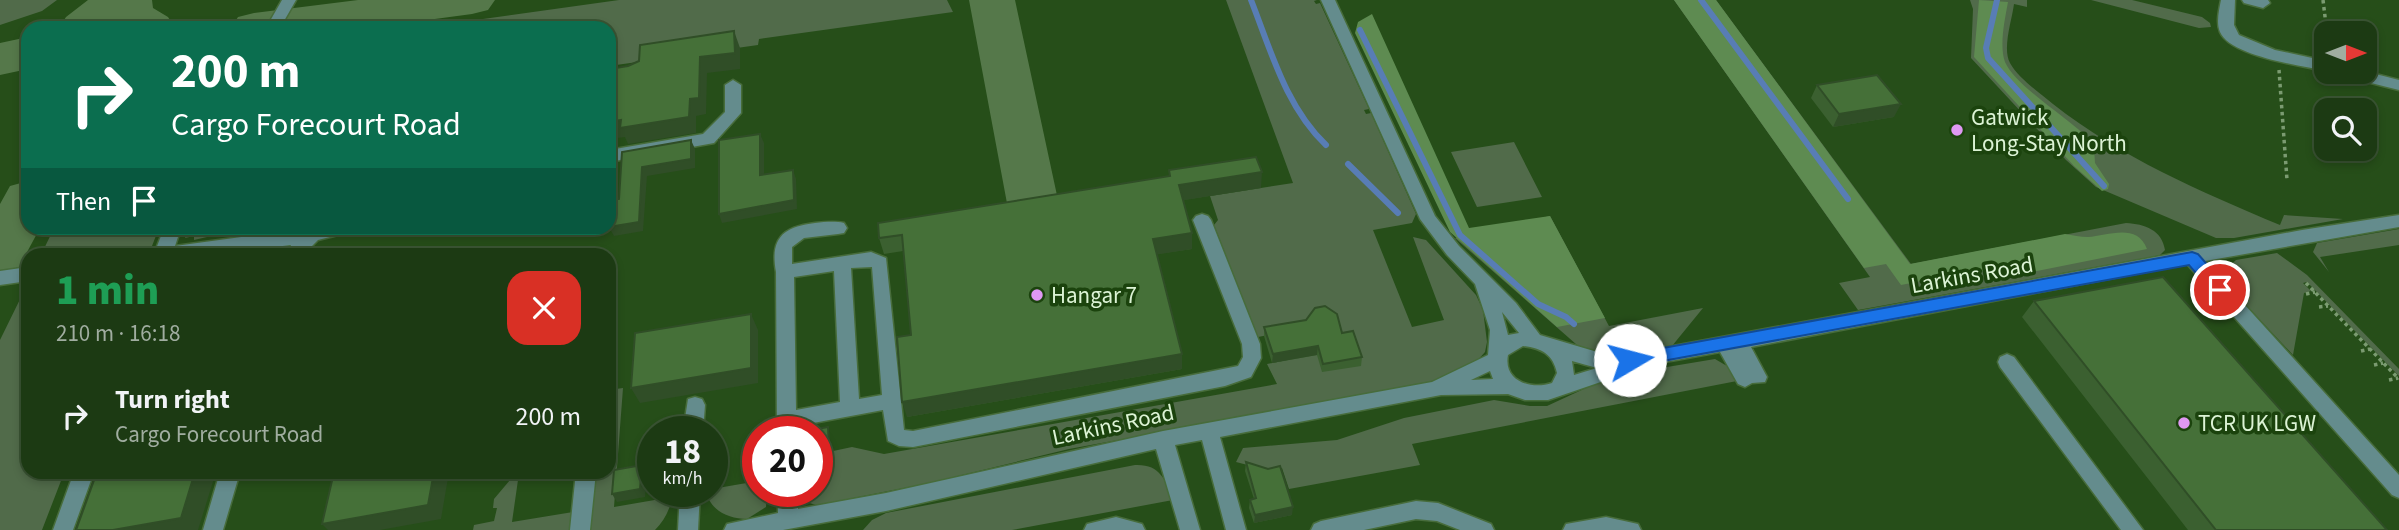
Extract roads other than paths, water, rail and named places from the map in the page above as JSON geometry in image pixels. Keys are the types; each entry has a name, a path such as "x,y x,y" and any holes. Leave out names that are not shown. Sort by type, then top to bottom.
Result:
{"lane":[{"path":"277,21 289,0"},
{"path":"1328,0 1428,219 1448,248 1521,320 1533,339"},
{"path":"2228,0 2226,18 2229,36 2248,46 2314,63"},
{"path":"2377,79 2399,85"},
{"path":"616,155 711,138 732,116 733,85"},
{"path":"785,272 871,259 880,263 895,435 913,439 1225,378 1244,372 1252,358 1251,344 1202,220"},
{"name":"Larkins Road","path":"1555,349 1604,362 1646,359 2353,227 2399,221"},
{"path":"787,416 785,272 780,255 785,241 800,233 838,228"},
{"path":"208,248 270,239 307,238 313,235"},
{"path":"299,248 307,238"},
{"path":"2192,258 2399,489"},
{"path":"842,263 850,408"},
{"path":"0,278 21,275"},
{"path":"1484,284 1499,330 1497,359 1502,377 1511,386 1530,394 1541,395 1646,359"},
{"path":"1497,359 1500,351 1513,341 1533,339 1555,349 1565,365 1566,373 1559,388"},
{"path":"1732,343 1752,378"},
{"name":"Larkins Road","path":"734,530 886,502 1163,439 1436,390 1497,359"},
{"path":"2007,362 2133,530"},
{"path":"1436,390 1511,386"},
{"path":"822,416 891,401"},
{"path":"694,416 695,405"},
{"path":"1209,430 1236,530"},
{"path":"1163,439 1190,530"},
{"path":"63,530 81,479"},
{"path":"213,530 228,479"},
{"path":"580,530 585,479"},
{"path":"688,530 689,507"},
{"path":"788,507 788,520"},
{"path":"1321,530 1400,513 1428,510 1484,530"},
{"path":"1094,530 1116,526 1135,530"},
{"path":"1573,530 1606,526 1632,530"}],"waterway":[{"path":"1251,0 1290,96 1312,130 1326,145"},
{"path":"1701,0 1848,199"},
{"path":"1997,0 1986,48 1988,58 2104,186"},
{"path":"1360,30 1460,235 1538,304 1566,317 1574,324"},
{"path":"1348,164 1398,213"}],"place":[{"name":"Gatwick Long-Stay North","path":"1957,130"},
{"name":"Hangar 7","path":"1037,295"},
{"name":"TCR UK LGW","path":"2184,423"}]}
